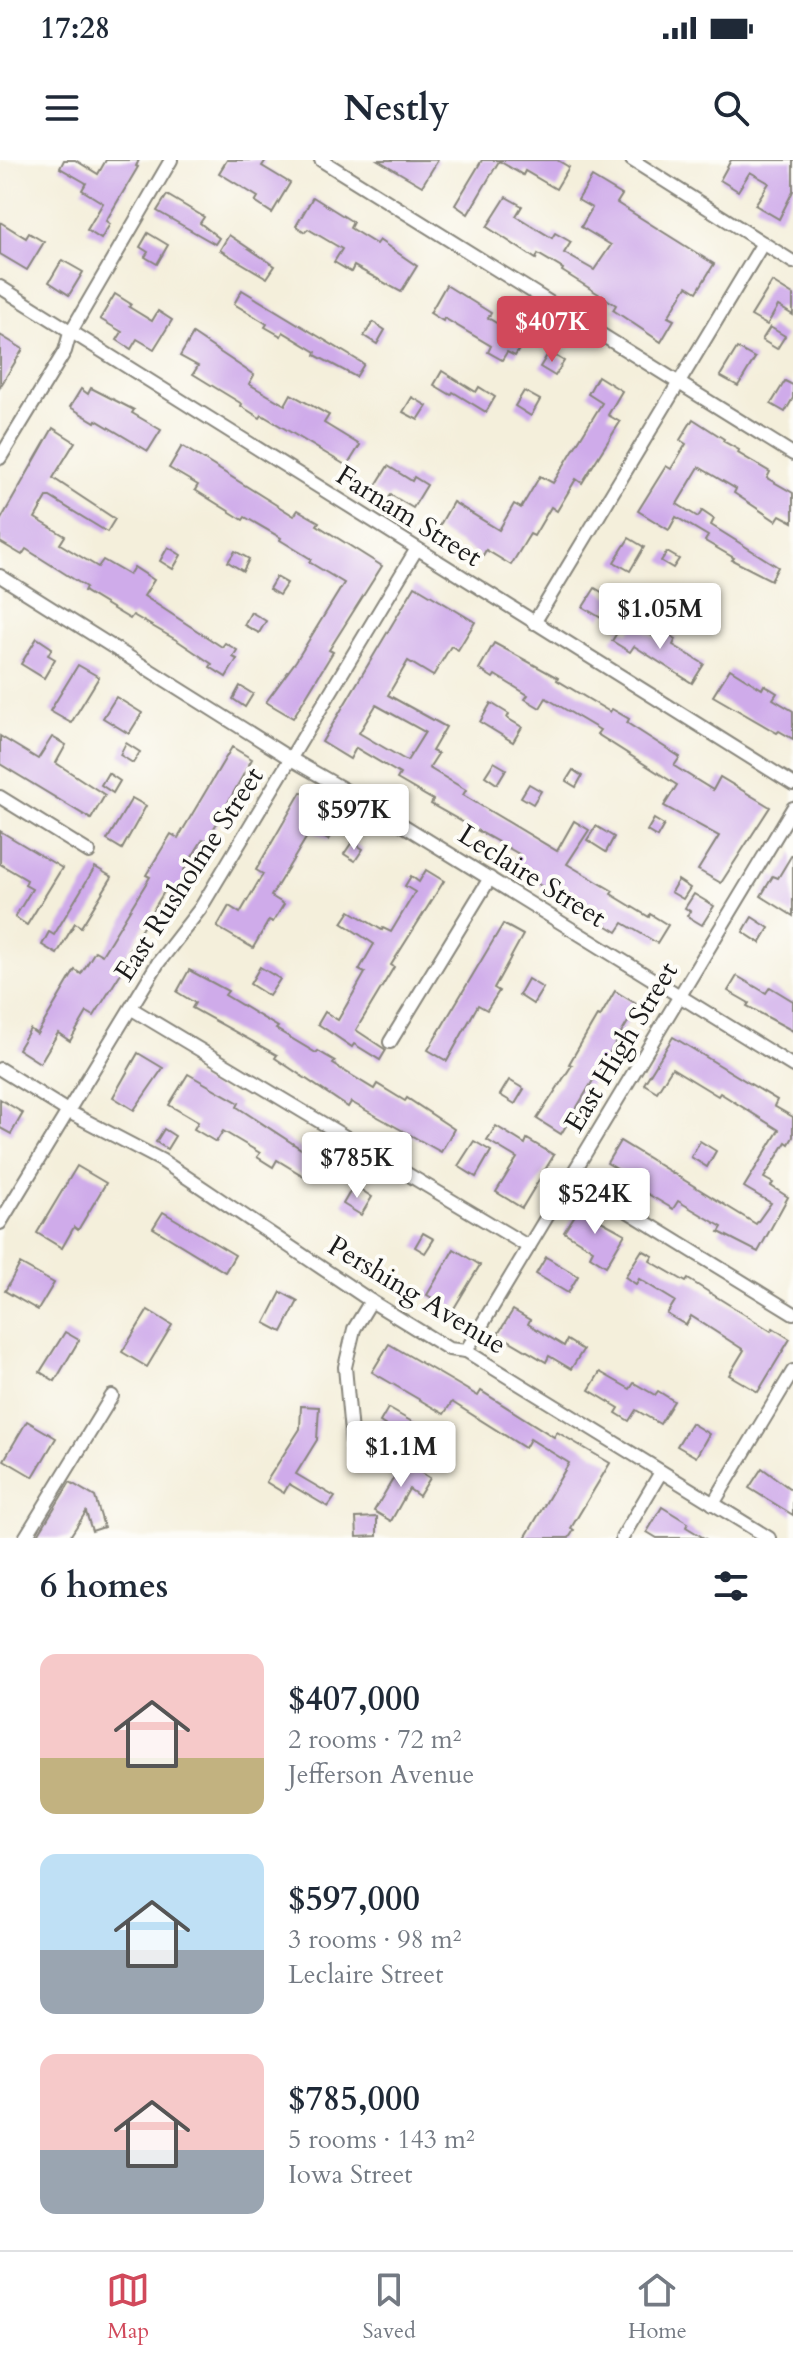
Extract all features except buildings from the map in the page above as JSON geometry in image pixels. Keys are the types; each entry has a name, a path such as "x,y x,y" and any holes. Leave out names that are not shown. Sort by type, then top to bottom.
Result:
{"street":[{"path":"0,458 65,351 70,333 171,160"},
{"path":"321,160 793,454"},
{"path":"632,160 763,243 791,256"},
{"path":"534,623 763,243"},
{"name":"Farnam Street","path":"0,287 793,784"},
{"name":"East Rusholme Street","path":"0,1223 158,963 200,909 416,550"},
{"name":"Leclaire Street","path":"0,576 291,759 793,1066"},
{"path":"0,797 89,852"},
{"name":"East High Street","path":"466,1351 793,808"},
{"path":"390,1042 490,878"},
{"path":"132,1009 529,1247"},
{"name":"Pershing Avenue","path":"0,1069 69,1112 161,1160 371,1301 449,1349 466,1351 769,1538"},
{"path":"572,1177 793,1313"},
{"path":"353,1455 345,1367 354,1329 371,1301"},
{"path":"713,1504 793,1371"},
{"path":"25,1538 112,1396"},
{"path":"622,1538 661,1472"}]}
